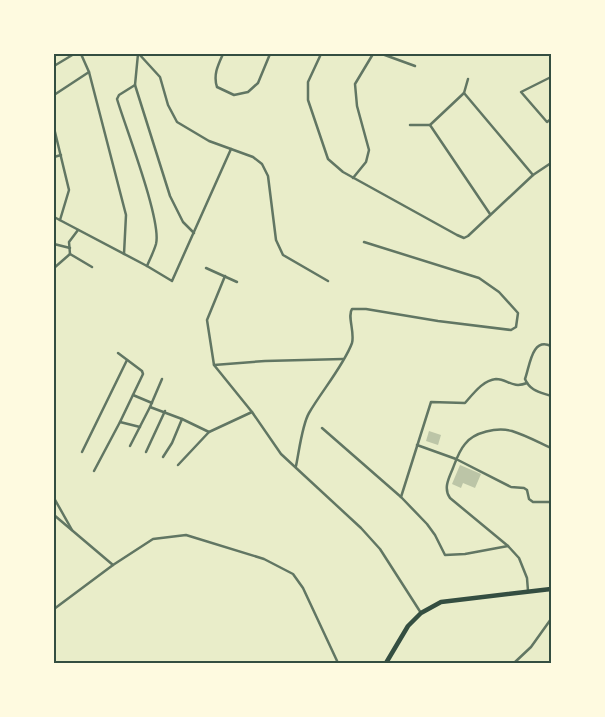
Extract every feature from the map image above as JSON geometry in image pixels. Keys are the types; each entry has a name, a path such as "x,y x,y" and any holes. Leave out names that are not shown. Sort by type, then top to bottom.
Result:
{"main road":[{"path":"386,663 408,626 422,613 441,602 551,589"}],"street":[{"path":"54,66 74,54"},
{"path":"81,54 89,72 126,215 124,254"},
{"path":"139,54 135,85 170,196 183,222 194,234"},
{"path":"139,54 160,77 168,105 177,122 209,141 253,157 262,164 268,176 276,240 283,254 328,282"},
{"path":"223,54 216,70 215,80 217,87 234,95 248,92 258,83 270,54"},
{"path":"321,54 308,82 308,100 328,159 354,178 464,238 533,175 551,163"},
{"path":"354,178 366,162 369,150 357,106 355,84 373,54"},
{"path":"382,54 415,66"},
{"path":"54,95 89,72"},
{"path":"551,77 521,92 547,122 551,118"},
{"path":"410,125 430,125 464,93 468,79"},
{"path":"135,85 119,95 117,99 144,180 157,230 156,244 147,266"},
{"path":"464,93 533,175"},
{"path":"430,125 490,214"},
{"path":"54,128 69,190 60,220"},
{"path":"54,217 172,281 231,148"},
{"path":"54,157 61,155"},
{"path":"54,268 70,254 69,242 78,230"},
{"path":"296,466 308,415 352,341 354,331 351,310 511,330 516,327 518,313 499,292 479,278 364,242"},
{"path":"54,244 70,248"},
{"path":"70,254 92,267"},
{"path":"206,268 237,282"},
{"path":"225,276 207,320 214,365 252,412 281,454 361,528 380,549 422,613"},
{"path":"551,346 541,343 536,347 525,379 532,389 551,396"},
{"path":"94,470 143,374 142,371 118,353"},
{"path":"214,365 265,361 343,359"},
{"path":"82,452 127,360"},
{"path":"130,446 162,379"},
{"path":"401,497 431,402 465,403 483,385 496,379 520,386 527,383"},
{"path":"133,395 152,403"},
{"path":"150,407 209,432"},
{"path":"146,452 165,412"},
{"path":"178,465 209,432 252,412"},
{"path":"163,457 172,443 182,419"},
{"path":"120,422 140,427"},
{"path":"322,428 401,497 427,524 445,555 464,554 508,546"},
{"path":"528,591 527,578 520,558 448,495 447,485 456,459 466,442 490,430 501,429 511,431 551,448"},
{"path":"417,445 456,459 512,488 525,489 529,499 533,502 551,502"},
{"path":"54,498 74,533"},
{"path":"54,515 113,565"},
{"path":"54,609 113,565 154,539 186,535 264,559 292,574 303,588 338,663"},
{"path":"514,663 531,647 551,619"}],"building":[{"path":"429,431 441,435 438,445 426,441"},
{"path":"460,465 481,474 475,488 463,483 461,488 452,484"}]}
